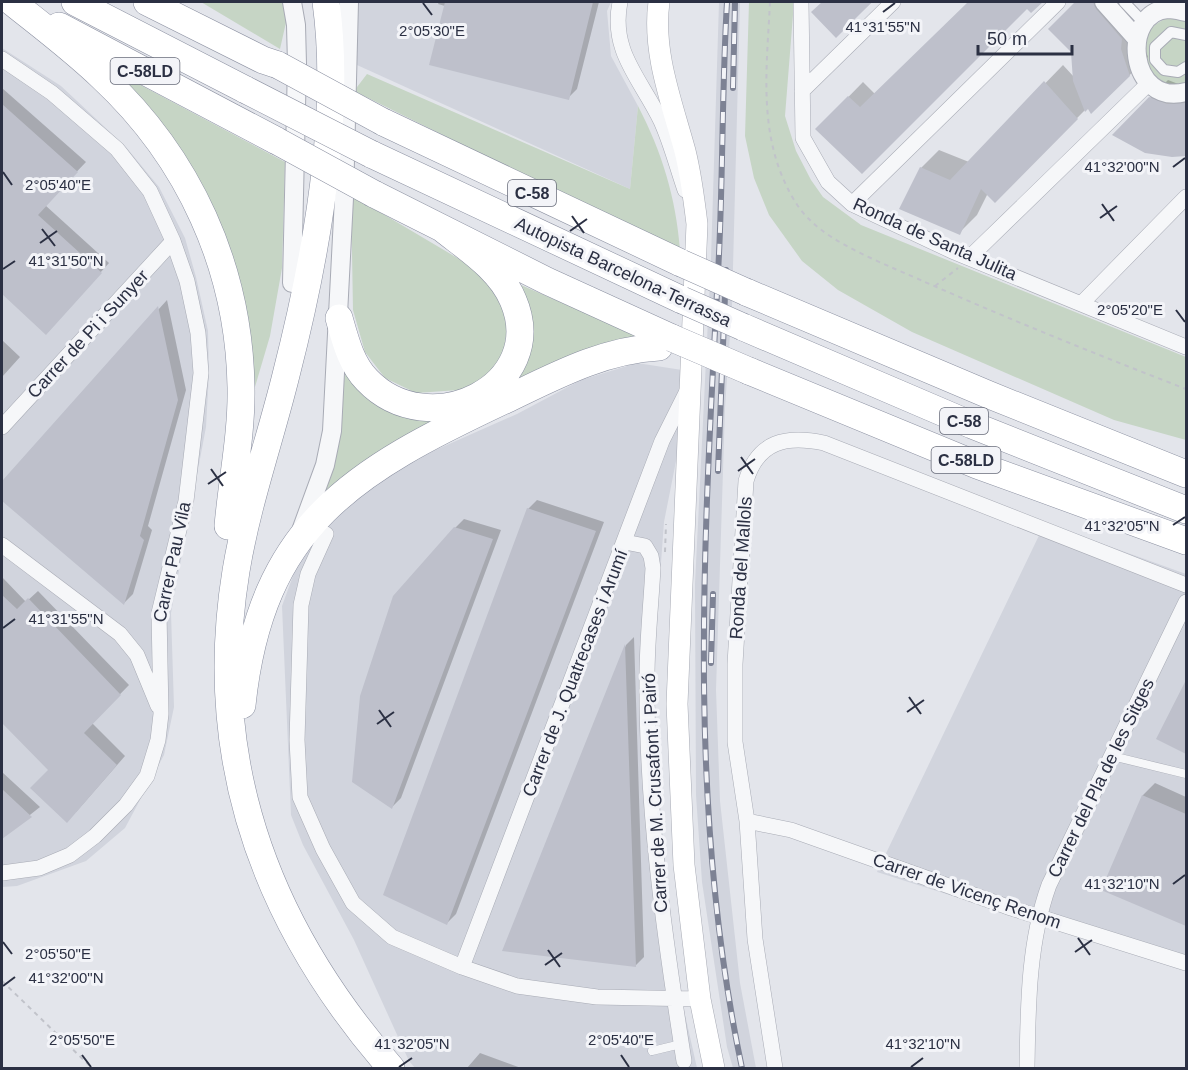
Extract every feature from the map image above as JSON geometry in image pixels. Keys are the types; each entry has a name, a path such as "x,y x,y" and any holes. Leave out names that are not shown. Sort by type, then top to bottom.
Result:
{"highway":[{"name":"C-58LD","path":"13,2 374,194 666,342 697,349 977,465 1186,541"},
{"path":"13,2 102,77 135,110 172,160 206,220 229,289 240,358 239,420 228,526 215,606 211,658 214,730 226,801 244,861 277,936 312,996 370,1068"},
{"name":"Autopista Barcelona-Terrassa","path":"75,2 372,154 682,300 972,425 1186,510"},
{"name":"Autopista Barcelona-Terrassa","path":"147,2 267,58 383,122 681,263 987,394 1186,474"},
{"path":"184,2 267,58"},
{"path":"228,526 292,283 308,184 312,127 313,52 309,2"},
{"path":"326,2 330,26 328,123 317,233 286,376 236,568 230,614 228,697 237,766 260,853 292,928 339,1005 392,1068"},
{"path":"339,318 351,355 367,380 391,399 407,405 431,409 456,406 486,392 500,380 515,356 519,335 513,299 494,272 443,229"},
{"path":"237,766 246,671 252,642 274,580 296,544 350,486 390,458 423,440 598,358 666,342"}],"main road":[{"path":"659,2 659,39 663,69 693,189 697,224 677,704 682,838 700,999 714,1068"}],"street":[{"path":"292,2 297,64 292,283"},
{"path":"296,544 325,465 332,430 339,318 349,2"},
{"path":"620,2 618,33 622,53 668,136 697,224"},
{"name":"Ronda de Santa Julita","path":"801,2 802,138 828,182 852,204 969,258 1186,347"},
{"path":"802,91 893,2"},
{"path":"852,204 1058,2"},
{"path":"1104,2 1149,25 1186,35"},
{"path":"1124,2 1149,25 1171,32"},
{"path":"1149,25 1155,60 1164,70 1182,69 1184,93 1171,93 1149,83 1141,73 1136,59 1149,25 1186,12"},
{"name":"Carrer Pau Vila","path":"2,59 52,93 117,149 150,191 173,241 187,281 194,315 201,373 186,501 159,613 161,714 158,740 147,776 126,805 95,836 70,855 39,868 2,873"},
{"path":"969,258 1149,83"},
{"path":"1082,303 1186,197"},
{"name":"Carrer de Pi i Sunyer","path":"2,427 173,241"},
{"name":"Carrer de J. Quatrecases i Arumí","path":"462,967 662,441 692,382"},
{"name":"Ronda del Mallols","path":"775,1068 755,939 747,821 735,742 735,663 746,481 751,464 764,450 785,440 800,438 824,443 1186,585"},
{"path":"326,534 308,574 301,605 297,740 300,797 322,849 353,903 392,936 462,967 517,986 597,997 700,999"},
{"name":"Carrer de M. Crusafont i Pairó","path":"625,542 645,546 651,556 653,568 647,677 649,756 659,901 684,1061"},
{"path":"2,545 120,634 140,662 161,714"},
{"name":"Carrer del Pla de les Sitges","path":"1027,1068 1029,984 1049,885 1186,602"},
{"name":"Carrer de Vicenç Renom","path":"747,821 791,830 1041,917 1186,963"}],"lane":[{"path":"1112,756 1186,774"},
{"path":"652,1051 681,1044"}],"path":[{"path":"935,286 969,258"},
{"path":"2,981 93,1068"}],"shaded area":[{"path":"357,2 611,2 607,11 611,56 638,106 630,189 357,65"},
{"path":"719,2 740,2 732,305 725,408 716,690 720,801 740,983 756,1068 733,1068 727,1047 702,882 696,795 695,584 711,259"},
{"path":"2,48 61,86 126,147 159,187 185,238 196,277 208,331 209,373 206,427 171,613 174,707 164,755 125,828 86,861 17,886 2,887"},
{"path":"637,363 682,370 678,451 664,522 652,684 662,830 677,979 697,1068 415,1068 409,1061 354,940 303,845 291,815 282,606 302,551 343,503 395,468 517,414 581,380"},
{"path":"1045,523 1186,574 1186,970 877,872"}],"green space":[{"path":"201,2 285,2 287,18 280,49"},
{"path":"749,2 794,2 785,116 796,151 823,197 861,225 1186,357 1186,440 1114,420 912,332 838,290 802,261 769,215 754,178 745,136"},
{"path":"1167,18 1186,18 1186,86 1169,87 1148,74 1144,48 1147,34 1157,23"},
{"path":"101,64 285,162 282,268 270,336 252,397 241,283 218,218"},
{"path":"367,74 630,189 638,106 661,158 675,212 680,250 354,91"},
{"path":"351,195 481,272 504,296 508,320 503,357 489,377 459,390 416,393 385,378 365,352 353,310"},
{"path":"514,282 643,338 498,395"},
{"path":"345,372 442,421 324,498 336,458"}],"building":[{"path":"445,2 593,2 569,100 429,65"},
{"path":"822,2 872,2 836,38 811,12"},
{"path":"968,2 1043,2 1031,13 1027,9 862,174 815,129 848,96 860,107"},
{"path":"1075,2 1093,2 1096,9 1122,39 1121,49 1130,76 1091,114 1088,109 1085,112 1073,81 1071,52 1048,29"},
{"path":"1044,81 1078,119 995,203 981,189 960,235 899,209 920,167 950,180"},
{"path":"1149,97 1167,104 1186,103 1186,156 1172,157 1145,153 1112,135"},
{"path":"2,104 78,172 38,215 102,273 46,335 2,294"},
{"path":"158,306 178,400 140,536 144,540 124,605 2,501 2,481"},
{"path":"527,508 596,531 447,925 383,895"},
{"path":"454,527 493,539 392,809 352,782 360,696 393,596"},
{"path":"2,595 17,609 28,598 121,695 84,733 117,765 67,823 30,788 48,770 2,723"},
{"path":"625,644 636,967 502,951"},
{"path":"1186,680 1186,754 1156,739"},
{"path":"2,789 32,817 2,839"},
{"path":"1142,795 1186,814 1186,926 1101,890"}],"railway":[{"path":"727,2 705,560 704,662 706,764 712,866 724,967 742,1068"},
{"path":"733,88 735,2"},
{"path":"718,471 726,270"},
{"path":"711,663 713,594"}]}
